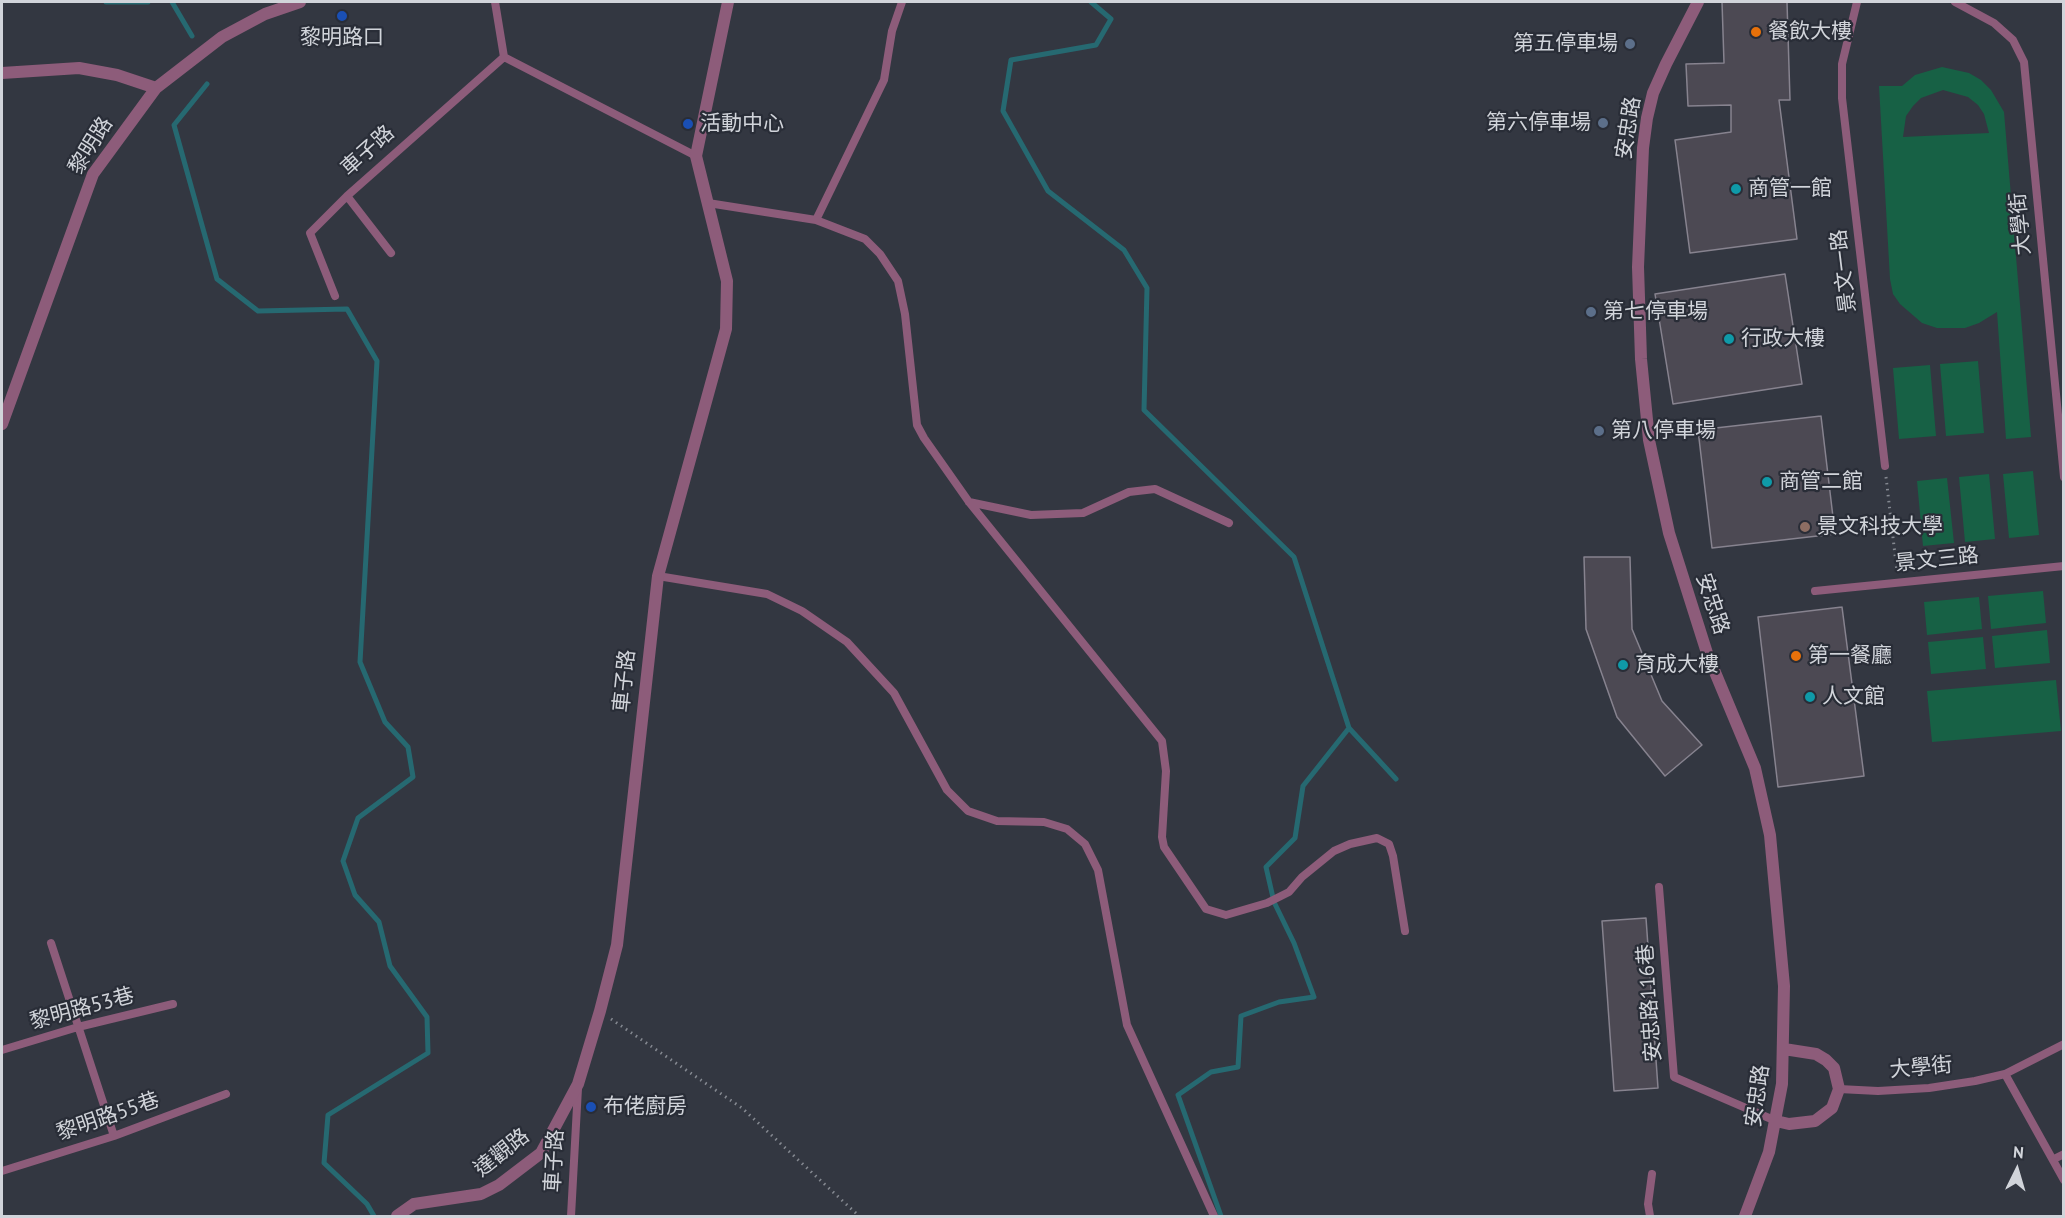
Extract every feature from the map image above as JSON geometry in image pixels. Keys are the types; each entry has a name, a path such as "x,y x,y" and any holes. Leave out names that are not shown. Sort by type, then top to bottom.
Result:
{"street":[{"name":"黎明路","path":"2,424 93,174 156,88 222,37 265,14 300,2"},
{"name":"車子路","path":"578,1084 600,1011 616,945 658,576 726,328 727,281 696,156 728,2"},
{"name":"安忠路","path":"1698,2 1661,73 1647,118 1643,148 1638,267 1641,359 1649,441 1669,533 1699,629 1755,768 1766,808 1784,986 1784,1049 1776,1121 1768,1152 1745,1216"},
{"path":"2,73 79,68 117,75 156,88"},
{"path":"1776,1121 1802,1124 1815,1121 1832,1108 1839,1089 1834,1068 1826,1060 1816,1054 1784,1049"},
{"name":"達觀路","path":"397,1216 414,1204 481,1194 499,1185 541,1153 578,1084"}],"lane":[{"path":"495,2 504,57 696,156"},
{"path":"816,220 884,80 892,31 902,2"},
{"name":"景文一路","path":"1857,2 1842,64 1842,98 1885,466"},
{"name":"大學街","path":"1955,2 1994,23 2013,40 2024,62 2064,477"},
{"name":"車子路","path":"335,296 310,233 347,196 504,57"},
{"path":"347,196 391,253"},
{"path":"708,203 816,220 865,239 880,254 898,281 905,314 917,425 969,502 1162,741 1166,771 1162,837 1164,847 1206,909 1226,915 1267,903 1289,892 1302,877 1334,851 1350,844 1377,838 1389,844 1393,856 1405,932"},
{"path":"969,502 1031,515 1083,513 1129,492 1155,489 1229,523"},
{"name":"景文三路","path":"1815,591 2064,566"},
{"path":"658,576 767,594 802,611 847,642 894,693 947,790 968,811 997,821 1044,822 1067,829 1085,844 1098,870 1127,1025 1214,1216"},
{"name":"安忠路116巷","path":"1659,887 1674,1077 1776,1121"},
{"path":"51,943 114,1136"},
{"name":"黎明路53巷","path":"2,1050 78,1027 172,1004"},
{"name":"大學街","path":"1839,1089 1929,1088 2005,1074 2064,1044"},
{"path":"2005,1074 2064,1180"},
{"name":"車子路","path":"572,1216 578,1084"},
{"name":"黎明路55巷","path":"2,1171 114,1136 226,1094"},
{"path":"2054,1159 2064,1154"},
{"path":"1650,1216 1648,1204 1652,1174"}],"path":[{"path":"1885,466 1898,582"},
{"path":"600,1011 742,1108 860,1216"}],"green space":[{"path":"1942,67 1969,73 1991,90 2004,112 2031,437 2006,439 1997,312 1965,328 1937,328 1922,323 1900,304 1893,294 1890,279 1879,86 1902,86 1915,75","holes":["1943,90 1968,97 1984,114 1989,133 1903,137 1906,116 1921,98"]},
{"path":"1978,361 1984,433 1946,436 1940,364"},
{"path":"1930,365 1936,436 1899,439 1893,368"},
{"path":"2033,471 2039,535 2009,538 2003,474"},
{"path":"1989,474 1995,539 1965,542 1959,477"},
{"path":"1947,478 1954,543 1923,546 1917,481"},
{"path":"2043,591 2046,623 1991,629 1988,596"},
{"path":"1979,597 1982,629 1927,635 1924,602"},
{"path":"2047,630 2050,663 1995,668 1992,636"},
{"path":"1983,637 1986,669 1931,674 1928,642"},
{"path":"2056,680 2061,731 1932,742 1927,691"}],"building":[{"path":"1722,2 1787,2 1790,100 1779,100 1797,239 1690,253 1675,140 1731,132 1731,105 1688,106 1686,64 1724,63"},
{"name":"行政大樓","path":"1785,274 1802,384 1673,404 1655,294"},
{"name":"商管二館","path":"1821,416 1835,534 1712,548 1698,430"},
{"name":"育成大樓","path":"1584,557 1630,557 1632,629 1662,701 1702,745 1665,776 1617,717 1586,629"},
{"name":"人文館","path":"1842,607 1864,776 1778,787 1758,617"},
{"path":"1646,918 1658,1088 1614,1091 1602,921"}],"waterway":[{"path":"106,2 148,2"},
{"path":"172,2 192,36"},
{"path":"1091,2 1111,19 1096,45 1011,60 1003,111 1048,191 1124,250 1147,288 1144,410 1294,557 1349,728 1303,786 1295,838 1266,867 1274,902 1294,943 1314,997 1279,1002 1241,1016 1238,1067 1211,1072 1178,1095 1221,1216"},
{"path":"207,84 174,125 217,279 258,311 347,309 377,361 360,662 385,722 408,747 413,777 358,818 343,861 355,895 379,922 390,966 427,1017 428,1053 328,1115 324,1163 367,1204 374,1216"},
{"path":"1349,728 1396,779"}],"place":[{"name":"黎明路口","path":"342,16"},
{"name":"餐飲大樓","path":"1756,32"},
{"name":"第五停車場","path":"1630,44"},
{"name":"第六停車場","path":"1603,123"},
{"name":"活動中心","path":"688,124"},
{"name":"商管一館","path":"1736,189"},
{"name":"第七停車場","path":"1591,312"},
{"name":"行政大樓","path":"1729,339"},
{"name":"第八停車場","path":"1599,431"},
{"name":"商管二館","path":"1767,482"},
{"name":"景文科技大學","path":"1805,527"},
{"name":"第一餐廳","path":"1796,656"},
{"name":"育成大樓","path":"1623,665"},
{"name":"人文館","path":"1810,697"},
{"name":"布佬廚房","path":"591,1107"}]}
